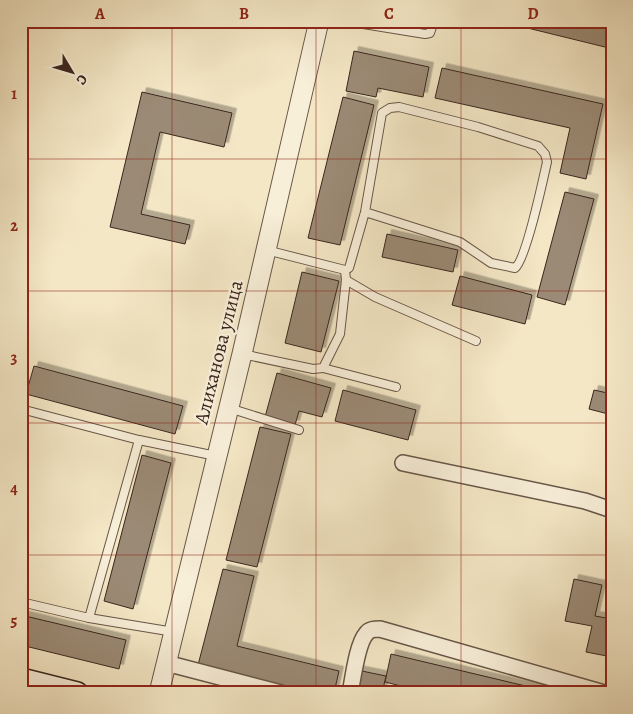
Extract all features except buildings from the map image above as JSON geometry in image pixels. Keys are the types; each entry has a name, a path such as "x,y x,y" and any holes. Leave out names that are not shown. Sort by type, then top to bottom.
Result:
{"main road":[{"path":"21,679 77,693"}],"street":[{"name":"Алиханова улица","path":"159,693 242,354 319,21"},
{"path":"403,463 585,501 612,510"},
{"path":"350,693 361,643 366,634 373,629 380,629 604,693"},
{"path":"166,663 281,693"}],"lane":[{"path":"345,21 370,23 426,34 431,30 434,21"},
{"path":"345,270 349,268 351,263 364,212 382,113 390,108 399,107 478,127 538,146 545,154 547,162 521,262 515,268 491,263 460,242 364,212"},
{"path":"265,250 345,270"},
{"path":"322,368 340,334 346,280 345,270"},
{"path":"346,280 375,297 476,341"},
{"path":"242,354 313,369 322,368 396,387"},
{"path":"228,408 299,430"},
{"path":"21,409 139,440 216,456"},
{"path":"89,618 139,440"},
{"path":"21,602 89,618 174,632"}]}
